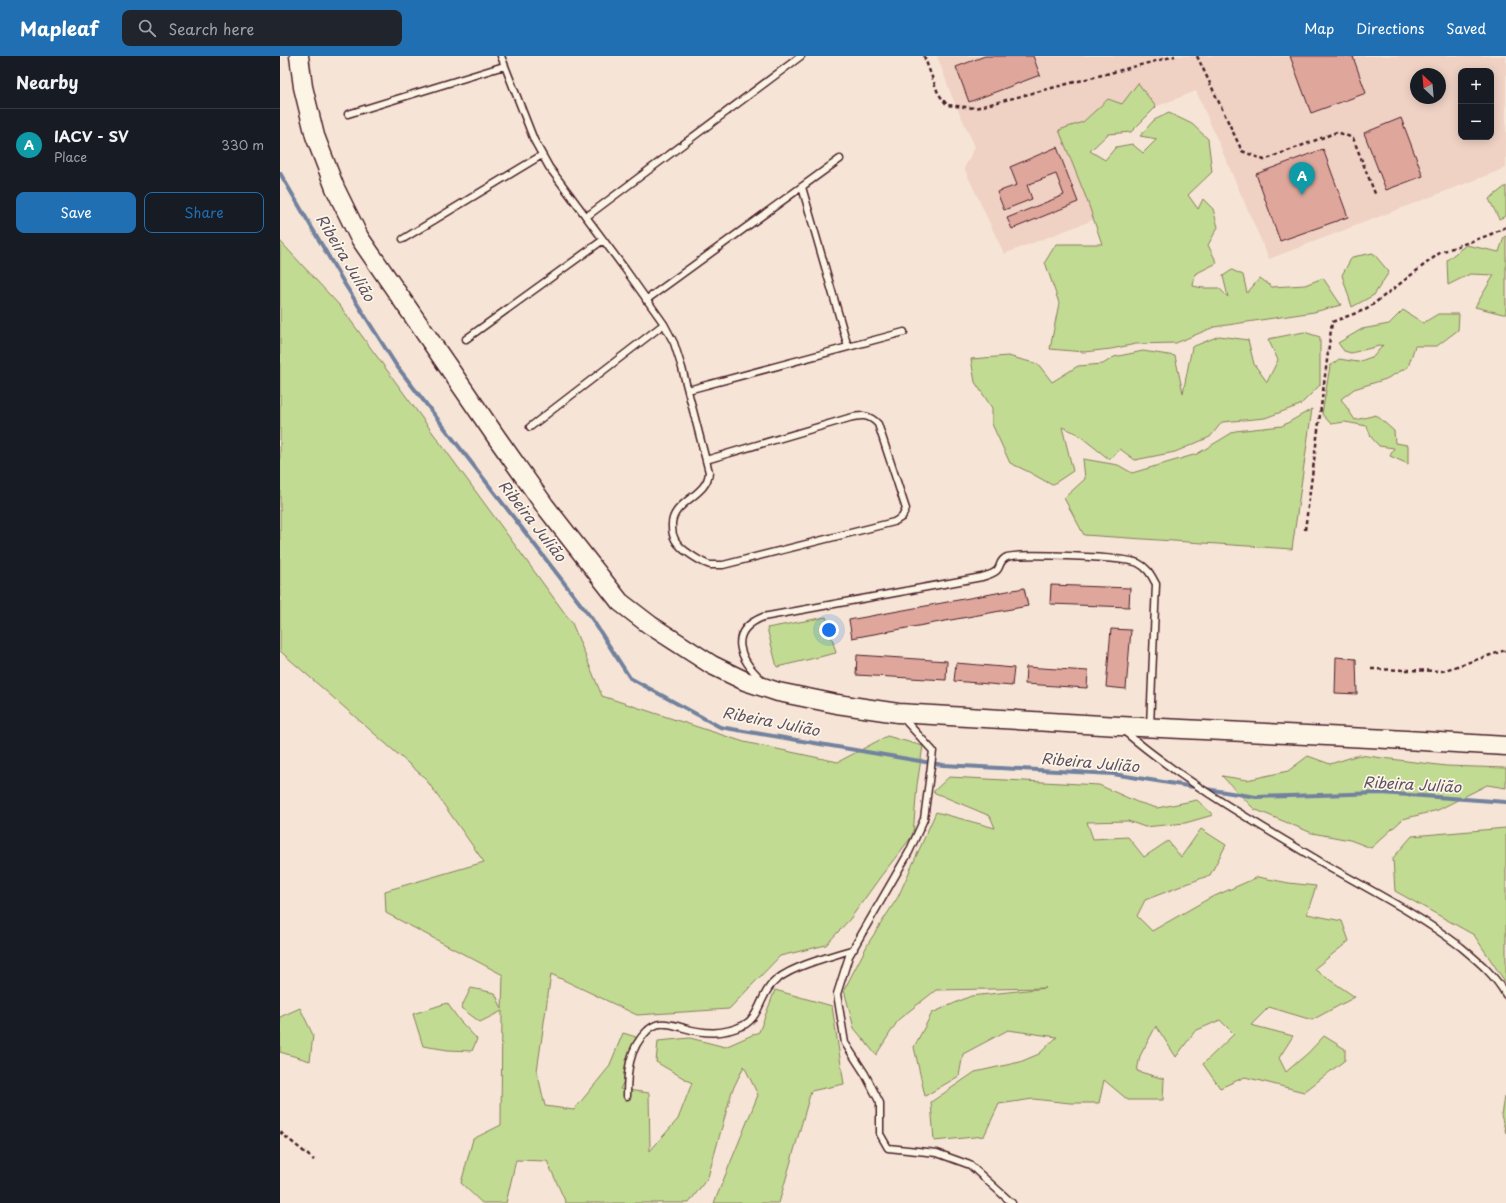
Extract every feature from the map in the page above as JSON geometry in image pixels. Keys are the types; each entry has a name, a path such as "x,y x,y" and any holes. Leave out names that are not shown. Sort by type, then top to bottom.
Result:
{"main road":[{"path":"299,56 303,87 315,136 335,188 359,237 496,438 545,506 620,602 669,638 712,665 745,681 778,692 837,704 898,713 1506,746"}],"lane":[{"path":"501,56 534,140 549,167 664,324 674,343 688,390 709,472 708,479 702,489 677,510 671,520 672,535 677,544 688,553 709,565 723,565 894,522 902,517 906,509 878,424 872,417 862,415 849,418 706,460"},
{"path":"586,217 801,56"},
{"path":"348,114 504,66"},
{"path":"403,239 542,155"},
{"path":"646,300 840,160"},
{"path":"802,187 848,347"},
{"path":"466,339 603,240"},
{"path":"530,427 664,324"},
{"path":"688,390 904,332"},
{"path":"778,692 762,680 747,664 742,654 741,634 749,625 758,619 982,577 996,571 1003,559 1010,556 1101,558 1137,562 1149,570 1156,584 1150,727"},
{"path":"898,713 933,751 924,819 909,852 849,956 837,994 845,1043 866,1074 880,1103 880,1134 888,1148 937,1154 970,1165 1012,1203"},
{"path":"1118,726 1150,753 1238,811 1442,933 1475,958 1494,976 1506,995"},
{"path":"626,1096 627,1074 633,1050 641,1037 650,1029 659,1024 673,1025 704,1033 719,1032 743,1025 751,1020 770,986 781,977 799,967 854,948"}],"path":[{"path":"924,56 938,93 947,105 975,108 1176,56"},
{"path":"1197,56 1242,151 1264,160 1337,132 1354,138 1376,196"},
{"path":"1305,530 1332,322 1367,309 1441,252 1489,236 1506,227"},
{"path":"1371,669 1442,671 1506,650"},
{"path":"280,1132 314,1160"}],"shaded area":[{"path":"937,56 1506,56 1506,168 1269,259 1196,91 1071,140 1101,217 1004,254 964,168 975,147 952,97"}],"green space":[{"path":"1138,83 1156,107 1131,132 1108,134 1090,151 1105,160 1116,147 1132,144 1143,153 1157,139 1140,136 1154,120 1169,113 1192,124 1208,139 1212,172 1188,195 1198,209 1203,199 1213,209 1218,227 1208,245 1217,263 1195,274 1193,286 1203,288 1219,288 1228,297 1223,276 1232,270 1243,275 1247,293 1260,278 1272,287 1305,285 1323,278 1341,305 1314,312 1214,327 1176,343 1136,344 1084,352 1050,349 1059,303 1045,262 1056,244 1102,244 1087,200 1059,130 1083,122 1108,99 1122,104"},
{"path":"1506,186 1506,216 1499,219 1489,199"},
{"path":"1506,236 1506,314 1503,314 1475,307 1494,275 1470,274 1448,285 1447,260 1466,245 1499,252 1504,237"},
{"path":"280,241 340,306 572,623 602,696 744,742 838,762 887,736 923,746 917,785 913,835 850,919 826,945 780,956 729,1009 637,1015 551,974 537,1071 545,1106 574,1110 609,1067 623,1033 636,1037 633,1064 620,1089 649,1093 650,1151 678,1119 692,1083 656,1062 658,1041 690,1038 725,1047 759,1032 775,990 832,1006 844,1084 811,1091 779,1203 714,1203 758,1095 744,1066 732,1091 708,1177 689,1203 566,1203 547,1161 516,1160 506,1203 482,1203 461,1183 473,1139 501,1125 502,1011 480,1022 461,1008 471,988 495,993 502,1009 503,975 386,913 385,891 484,862 425,778 280,651"},
{"path":"1373,253 1389,272 1374,295 1352,307 1342,275 1352,257"},
{"path":"1403,310 1423,323 1438,314 1459,314 1458,330 1437,346 1415,346 1408,367 1386,379 1354,389 1341,399 1355,420 1376,415 1394,431 1395,443 1408,445 1408,464 1390,456 1394,448 1379,446 1371,437 1367,426 1345,422 1331,424 1322,414 1330,366 1339,359 1358,362 1374,356 1383,345 1351,353 1344,351 1338,343 1362,329 1389,324"},
{"path":"1304,332 1320,337 1320,385 1300,405 1265,418 1222,422 1210,437 1175,452 1135,460 1120,449 1109,459 1076,433 1062,427 1073,471 1052,485 1010,463 992,424 992,408 975,382 971,359 1008,356 1038,364 1052,382 1078,366 1103,364 1114,357 1143,351 1175,356 1183,393 1192,347 1219,336 1248,340 1254,364 1267,382 1278,360 1268,339"},
{"path":"1312,409 1292,549 1084,535 1064,498 1085,479 1083,459 1118,465 1132,473 1197,454 1235,431 1282,426"},
{"path":"826,617 836,653 777,667 767,628"},
{"path":"1359,755 1446,766 1506,768 1506,788 1487,785 1438,810 1403,819 1371,848 1350,840 1312,833 1254,809 1222,776 1247,780 1288,771 1308,756 1330,764"},
{"path":"949,777 1099,785 1137,802 1157,808 1197,800 1213,815 1185,823 1145,827 1128,821 1087,822 1093,839 1128,837 1144,857 1168,841 1181,857 1201,829 1226,845 1210,875 1145,900 1137,916 1152,931 1208,899 1258,877 1316,886 1307,914 1342,921 1349,941 1314,969 1355,997 1312,1020 1269,1007 1251,1025 1293,1036 1279,1058 1286,1072 1308,1053 1324,1036 1345,1049 1345,1060 1304,1092 1245,1077 1220,1088 1203,1064 1234,1034 1220,1020 1195,1031 1176,1057 1156,1026 1140,1056 1137,1071 1164,1079 1163,1100 1128,1100 1104,1080 1099,1103 1070,1103 1033,1099 999,1104 984,1136 934,1141 931,1102 975,1072 1020,1062 1039,1054 1057,1037 1008,1030 963,1054 959,1076 925,1096 914,1047 932,1013 971,996 1046,988 936,990 899,1019 876,1055 854,1028 844,990 869,942 898,897 936,812 995,828 990,816 933,792"},
{"path":"1506,828 1506,983 1474,935 1395,891 1393,858 1412,836"},
{"path":"447,1003 460,1021 477,1039 472,1051 448,1050 423,1046 413,1014"},
{"path":"300,1008 313,1035 310,1061 280,1052 280,1017"},
{"path":"1506,1096 1506,1133 1501,1115 1504,1097"}],"building":[{"path":"985,56 1033,56 1040,75 969,102 956,67"},
{"path":"1290,56 1355,56 1353,57 1366,93 1311,113"},
{"path":"1401,118 1423,176 1386,190 1364,133"},
{"path":"1057,147 1078,202 1012,229 1007,218 1064,195 1056,174 1027,185 1032,199 1004,210 997,192 1017,185 1010,167"},
{"path":"1323,149 1348,217 1280,241 1256,174"},
{"path":"1051,585 1130,588 1129,607 1050,604"},
{"path":"1024,588 1028,606 852,638 849,620"},
{"path":"1111,629 1131,630 1126,689 1106,687"},
{"path":"857,655 947,661 946,680 856,675"},
{"path":"1336,657 1356,659 1357,694 1335,693"},
{"path":"956,663 1014,668 1012,686 954,681"},
{"path":"1026,667 1088,671 1087,688 1025,684"}],"waterway":[{"name":"Ribeira Julião","path":"280,173 344,283 396,365 592,619 630,678 720,727 943,765 1113,774 1256,797 1381,793 1506,802"}],"place":[{"name":"IACV - SV","path":"1302,195"}]}
